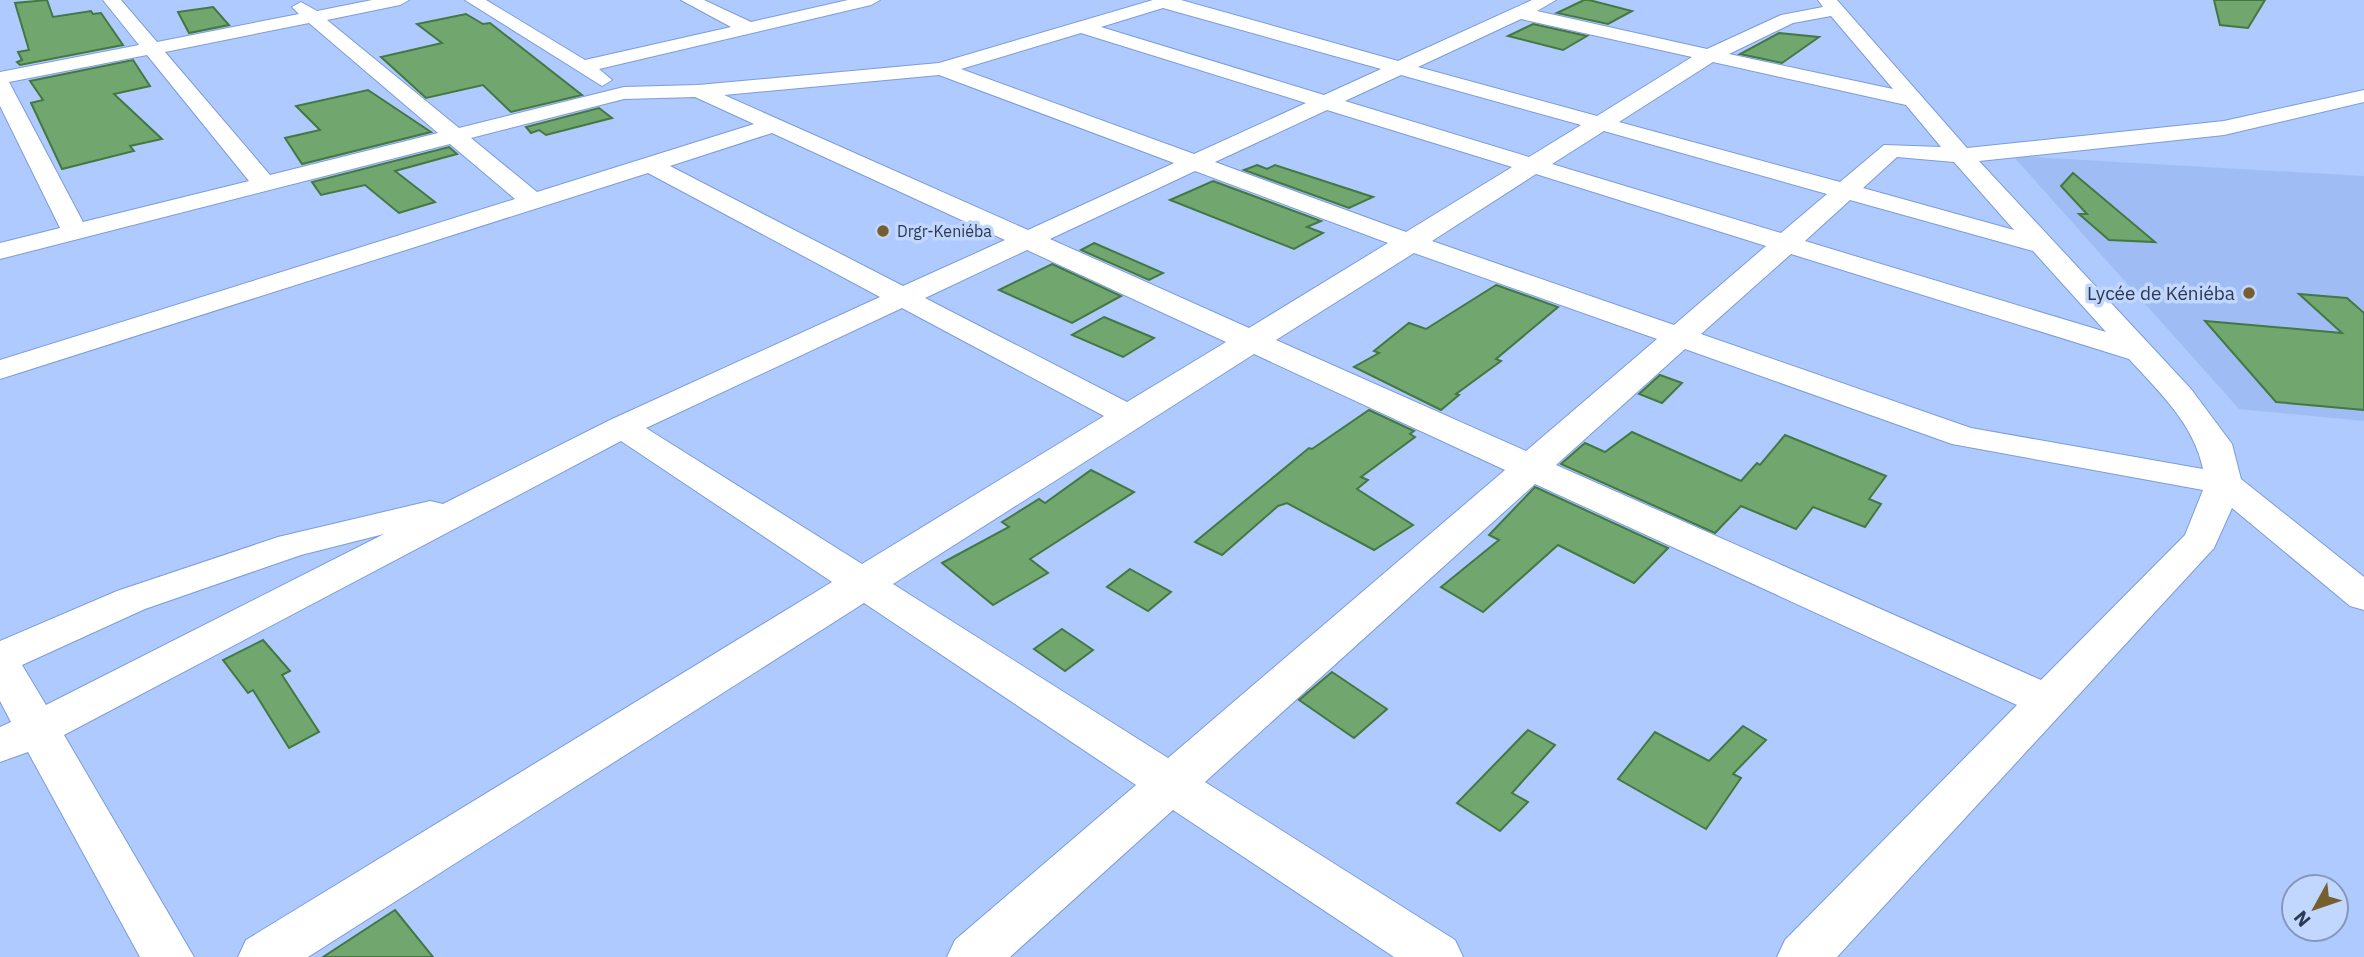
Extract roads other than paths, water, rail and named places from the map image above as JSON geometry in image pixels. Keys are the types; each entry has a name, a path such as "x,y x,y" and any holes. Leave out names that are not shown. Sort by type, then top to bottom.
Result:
{"street":[{"path":"112,0 264,184"},
{"path":"293,0 533,202"},
{"path":"0,78 400,0"},
{"path":"474,0 624,93"},
{"path":"690,0 748,28"},
{"path":"582,67 870,0"},
{"path":"1129,0 1163,3 2043,246"},
{"path":"18,738 622,427 1547,0"},
{"path":"0,251 624,93 698,91 941,69 1163,3"},
{"path":"264,957 1710,55 1788,19 1830,5 1961,156 2180,396 2215,444 2224,484 2201,540 1803,957"},
{"path":"1519,13 1912,100"},
{"path":"1081,27 2139,352"},
{"path":"941,69 1409,242 1964,437 2224,484 2364,597"},
{"path":"0,85 75,232"},
{"path":"698,91 2048,701"},
{"path":"973,957 1892,150 1961,156 2224,128 2364,96"},
{"path":"0,370 775,125"},
{"path":"651,165 1130,417"},
{"path":"622,427 1437,957"},
{"path":"0,658 131,600 291,545 482,499"},
{"path":"0,663 18,738 168,957"}],"place":[{"name":"Drgr-Keniéba","path":"883,231"},
{"name":"Lycée de Kéniéba","path":"2249,293"}]}
